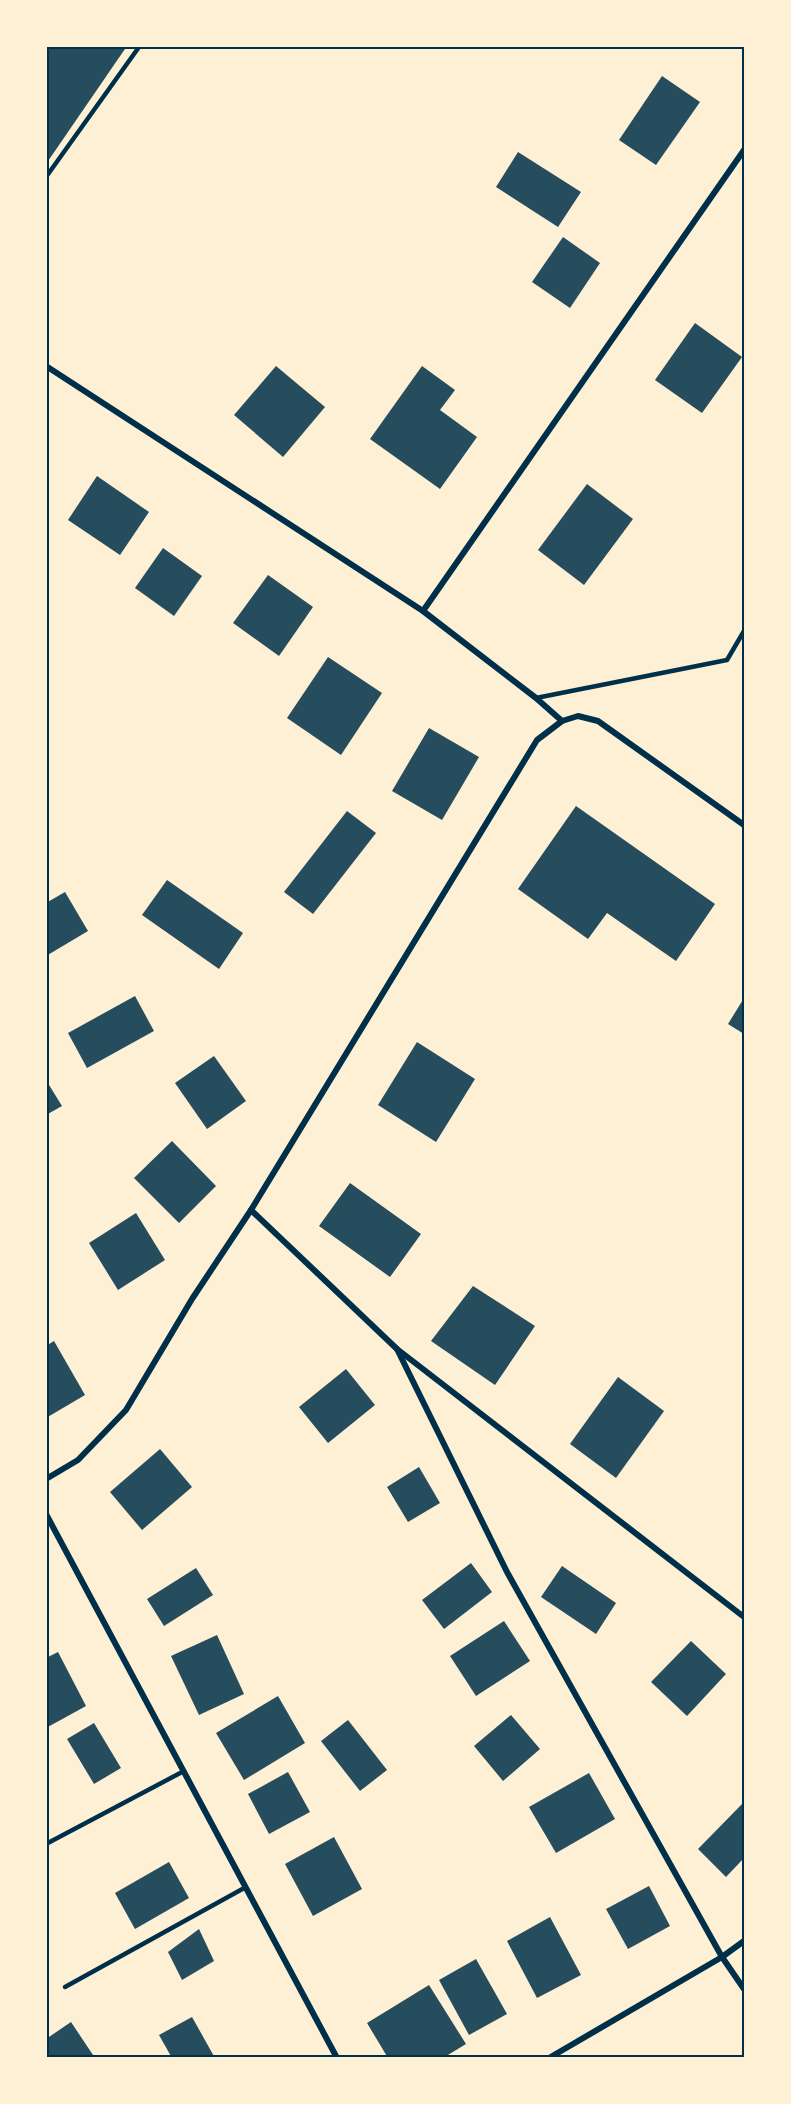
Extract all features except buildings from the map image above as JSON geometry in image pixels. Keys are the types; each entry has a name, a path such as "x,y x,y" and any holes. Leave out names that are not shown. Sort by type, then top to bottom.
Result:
{"street":[{"path":"423,611 744,150"},
{"path":"46,366 423,611 536,698 562,721"},
{"path":"46,1479 78,1460 126,1410 192,1299 251,1210 537,740 562,721 578,716 598,721 744,825"},
{"path":"251,1210 397,1349 744,1617"},
{"path":"397,1349 507,1572 722,1957 744,1989"},
{"path":"46,1514 337,2058"},
{"path":"549,2058 722,1957 744,1941"}],"lane":[{"path":"46,177 139,47"},
{"path":"536,698 727,660 744,631"},
{"path":"46,1844 184,1771"},
{"path":"65,1987 246,1887"}]}
